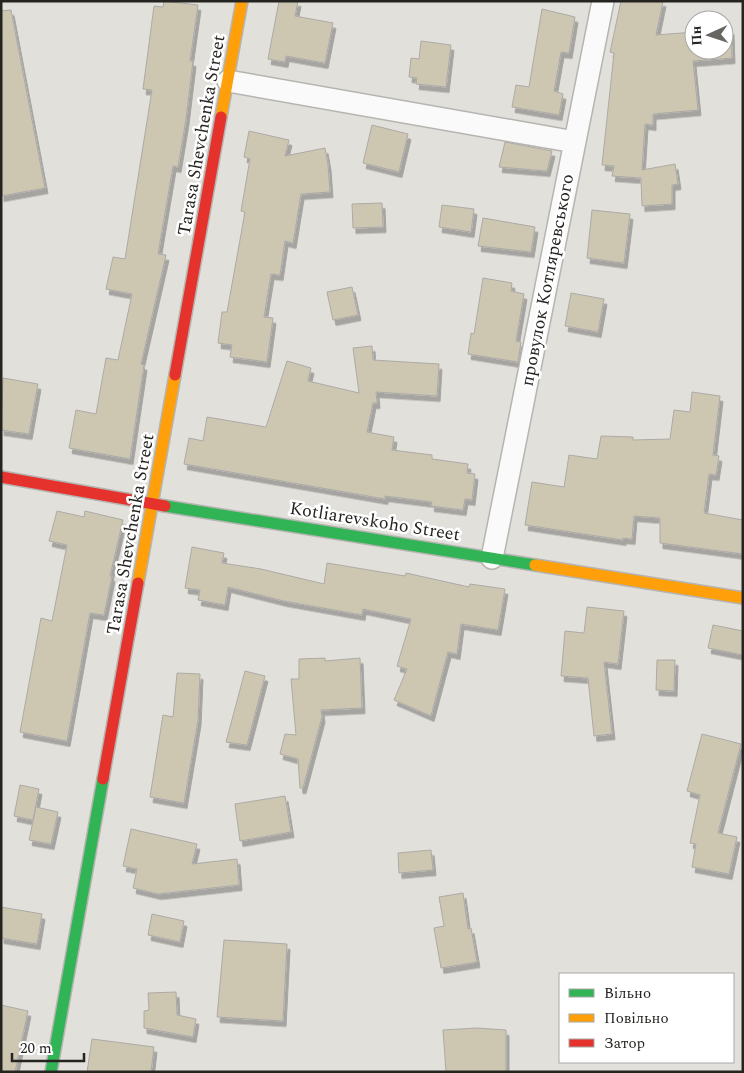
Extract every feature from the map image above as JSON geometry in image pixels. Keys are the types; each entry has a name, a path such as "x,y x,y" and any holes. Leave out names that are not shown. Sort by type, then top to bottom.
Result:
{"street":[{"name":"Tarasa Shevchenka Street","path":"51,1072 154,504 242,1"},
{"name":"провулок Котляревського","path":"492,558 603,1"},
{"path":"228,81 575,142"},
{"name":"Kotliarevskoho Street","path":"1,477 154,504 743,598"}],"building":[{"path":"164,1 198,5 190,61 193,61 186,119 178,167 173,166 158,254 166,255 141,364 144,365 130,459 69,448 76,410 96,414 106,358 118,360 132,294 106,289 113,257 125,259 152,90 143,89 154,6 163,7"},
{"path":"279,1 298,1 295,16 333,23 325,63 286,56 285,62 268,59"},
{"path":"621,1 663,1 656,35 684,33 684,60 706,60 693,61 698,110 653,114 653,125 645,124 642,170 675,164 678,184 672,185 672,204 642,206 641,178 612,176 614,166 602,165 614,53 610,52"},
{"path":"542,9 575,17 569,53 561,52 554,91 563,94 559,115 512,107 516,85 529,87"},
{"path":"11,10 45,188 1,196 1,11"},
{"path":"421,41 451,45 446,87 416,84 417,78 409,77 411,58 419,59"},
{"path":"372,125 408,134 399,172 363,163"},
{"path":"249,131 289,140 285,156 325,148 328,165 330,192 301,194 293,243 285,241 280,275 271,274 264,317 273,318 267,362 230,357 232,345 218,343 222,312 227,312 245,212 241,211 250,159 244,157"},
{"path":"505,142 552,151 547,171 499,167"},
{"path":"382,203 383,227 353,228 352,204"},
{"path":"442,205 474,209 471,232 439,227"},
{"path":"592,210 630,214 624,263 587,258"},
{"path":"483,218 535,227 531,252 478,246"},
{"path":"483,278 512,283 511,291 524,294 516,341 521,342 518,362 468,354 471,333 474,334"},
{"path":"352,287 358,315 333,320 327,292"},
{"path":"571,293 604,299 598,332 565,326"},
{"path":"372,346 373,360 439,364 437,396 376,392 377,403 373,403 367,432 394,437 392,450 432,455 432,459 468,464 467,473 475,474 472,500 465,499 463,510 431,506 432,502 385,496 385,499 184,464 189,438 203,441 207,417 266,427 287,361 311,368 308,381 359,393 353,348"},
{"path":"3,378 38,384 29,434 1,430"},
{"path":"692,392 720,396 713,455 719,456 716,475 709,474 704,513 743,520 743,554 660,543 660,518 634,516 632,539 623,538 623,540 525,525 532,482 564,487 569,455 597,459 601,436 633,437 633,440 670,439 674,410 690,412"},
{"path":"57,511 84,517 85,511 123,520 110,576 112,576 104,615 90,613 67,741 20,732 41,618 52,621 67,545 49,541"},
{"path":"192,547 224,553 222,563 261,569 324,584 327,563 405,576 406,573 469,587 470,584 505,589 498,630 461,624 457,654 448,652 431,716 394,700 407,669 397,666 411,619 363,609 362,615 284,601 228,587 225,605 198,600 200,590 185,588"},
{"path":"587,607 624,611 618,664 604,662 612,734 594,736 588,678 561,676 565,631 584,633"},
{"path":"713,625 743,631 743,655 708,648"},
{"path":"325,658 325,661 360,658 362,708 321,710 322,717 303,788 300,788 298,759 280,754 285,734 296,735 291,679 299,679 299,659"},
{"path":"657,660 675,660 674,691 656,690"},
{"path":"245,671 265,676 247,745 226,742"},
{"path":"177,673 200,674 198,720 184,803 150,797 163,715 173,717"},
{"path":"702,734 741,744 718,833 737,837 729,874 692,867 696,844 690,843 700,795 687,791"},
{"path":"20,785 39,789 33,820 14,816"},
{"path":"285,796 291,832 240,841 235,804"},
{"path":"36,807 58,812 51,844 29,840"},
{"path":"131,829 197,844 192,864 237,859 239,885 158,894 133,888 137,869 123,866"},
{"path":"431,850 433,870 399,873 398,853"},
{"path":"463,893 468,929 471,928 477,962 441,968 434,928 444,926 439,897"},
{"path":"1,907 42,914 37,944 1,938"},
{"path":"152,914 184,921 180,942 148,935"},
{"path":"224,940 287,944 283,1021 217,1017"},
{"path":"176,992 177,1015 196,1019 193,1037 144,1028 144,1011 149,1010 148,993"},
{"path":"1,1005 28,1011 15,1072 1,1072"},
{"path":"477,1028 506,1030 506,1072 446,1072 443,1030"},
{"path":"92,1039 154,1047 151,1072 87,1072"}],"traffic: fast":[{"path":"165,506 535,565"},
{"path":"51,1072 103,779"}],"traffic: slow":[{"path":"221,117 242,1"},
{"path":"138,583 175,375"},
{"path":"535,565 743,598"}],"traffic: jam":[{"path":"175,375 221,117"},
{"path":"1,477 165,506"},
{"path":"103,779 138,583"}]}
